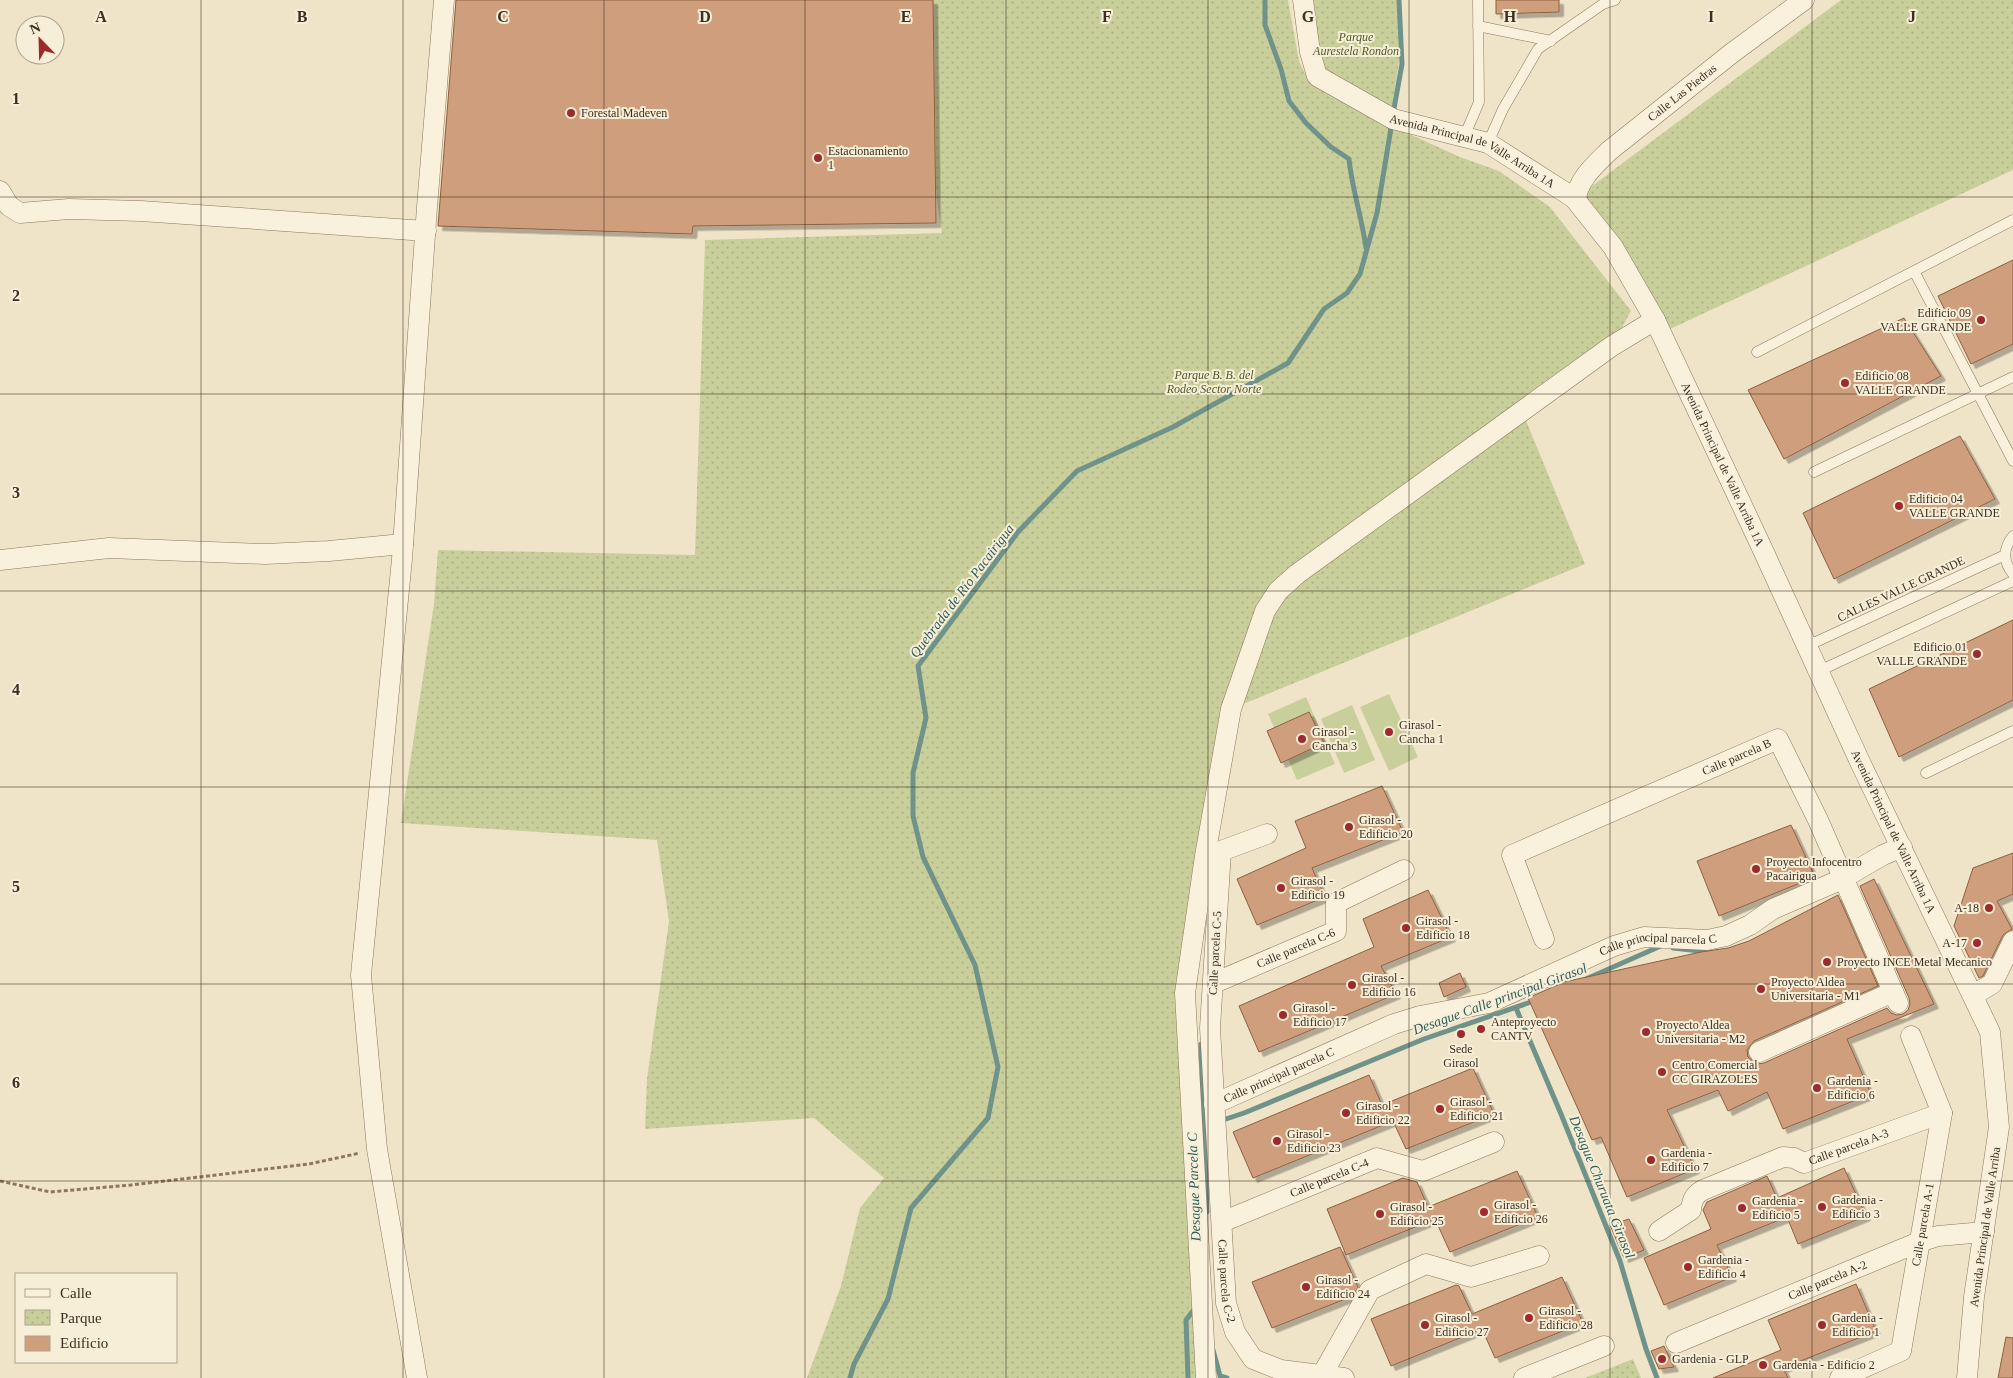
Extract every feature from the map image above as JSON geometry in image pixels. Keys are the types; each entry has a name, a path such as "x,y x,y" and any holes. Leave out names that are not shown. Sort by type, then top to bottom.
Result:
{"street":[{"path":"417,1378 377,1149 361,975 404,544 444,0"},
{"name":"Avenida Principal de Valle Arriba 1A","path":"1303,0 1310,52 1317,76 1393,119 1488,143 1576,200 1613,247 1655,320 1860,762 1973,995 1990,1032 1994,1075"},
{"name":"Calle Las Piedras","path":"1576,200 1576,192 1591,169 1609,151 1732,53 1804,0"},
{"path":"0,192 9,206 20,213 69,208 141,211 426,231"},
{"path":"1206,1378 1185,993 1205,856 1231,709 1265,611 1278,591 1297,574 1606,350 1655,320"},
{"path":"0,560 109,548 265,554 329,551 404,544"},
{"name":"Calle parcela B","path":"1544,939 1512,855 1778,738 1818,820 1896,997 1758,1052"},
{"name":"Calle parcela C-5","path":"1214,1104 1210,1028 1221,850 1267,834"},
{"name":"Calle principal parcela C","path":"1214,1104 1394,1024 1420,1016 1489,1003 1614,946 1644,937 1707,940 1726,936 1750,926 1773,909 1843,878 1882,855 1902,847"},
{"name":"Calle parcela C-6","path":"1214,983 1336,931 1336,903 1404,870"},
{"path":"1973,995 1992,984 2013,941"},
{"path":"1911,1036 1942,1113"},
{"name":"Avenida Principal de Valle Arriba","path":"1967,1378 1974,1297 1999,1127 1994,1075"},
{"name":"Calle parcela C-2","path":"1214,1104 1226,1303 1235,1332 1253,1359 1281,1370 1344,1378"},
{"name":"Calle parcela A-3","path":"1659,1231 1691,1210 1692,1200 1696,1194 1712,1186 1783,1157 1794,1158 1804,1163 1942,1113"},
{"name":"Calle parcela A-1","path":"1840,1378 1901,1351 1942,1113"},
{"name":"Calle parcela C-4","path":"1222,1222 1377,1158 1423,1171 1494,1142"},
{"name":"Calle parcela A-2","path":"1676,1343 1919,1242 1938,1236 1984,1232"},
{"path":"1322,1375 1370,1290 1426,1264 1471,1277 1539,1256"},
{"path":"1524,1378 1604,1346"}],"lane":[{"path":"1464,137 1479,102 1478,0"},
{"path":"1488,143 1503,108 1538,49 1603,4 1615,0"},
{"path":"1478,26 1550,41"},
{"path":"1757,352 2013,220"},
{"path":"1914,271 2013,462"},
{"path":"1814,472 2013,377"},
{"path":"2013,536 2007,545 2005,554 2006,564 2013,574"},
{"name":"CALLES VALLE GRANDE","path":"1807,646 2005,554"},
{"path":"1819,671 2013,581"},
{"path":"1926,773 2013,731"}],"path":[{"path":"0,1180 50,1192 309,1164 377,1149"}],"green space":[{"name":"Parque B. B. del Rodeo Sector Norte","path":"933,0 1288,0 1299,61 1309,82 1385,123 1460,157 1499,171 1550,207 1631,311 1612,346 1522,411 1585,564 1231,709 1192,1006 1205,1378 807,1378 841,1286 860,1208 884,1178 814,1118 645,1129 647,1079 669,921 657,840 401,823 434,604 438,550 695,555 705,240 942,233 936,196"},
{"name":"Parque Aurestela Rondon","path":"1306,0 1398,0 1399,62 1391,113 1320,74"},
{"path":"1841,0 2013,0 2013,170 1670,329 1580,195"},
{"name":"Girasol - Cancha 1","path":"1389,694 1418,757 1389,771 1360,707"},
{"name":"Girasol - Cancha 3","path":"1306,697 1335,764 1297,780 1268,714"},
{"path":"1352,705 1375,760 1344,773 1321,719"},
{"path":"1633,1359 1641,1378 1585,1378"}],"building":[{"path":"456,0 933,0 936,223 693,226 692,234 438,226"},
{"path":"1496,0 1559,0 1559,12 1496,14"},
{"name":"Edificio 09 VALLE GRANDE","path":"2013,260 2013,344 1971,364 1938,296"},
{"name":"Edificio 08 VALLE GRANDE","path":"1904,318 1941,376 1784,459 1748,390"},
{"name":"Edificio 04 VALLE GRANDE","path":"1960,436 1995,499 1834,579 1803,513"},
{"name":"Edificio 01 VALLE GRANDE","path":"2013,620 2013,700 1899,757 1869,689"},
{"path":"1309,712 1324,743 1281,763 1267,731"},
{"path":"1382,786 1403,832 1312,868 1325,897 1257,925 1237,879 1306,848 1295,821"},
{"name":"Proyecto Infocentro Pacairigua","path":"1791,825 1815,877 1719,916 1697,861"},
{"path":"2013,853 2013,894 1997,901 2012,929 2003,935 1983,976 1979,978 1954,926 1973,868"},
{"name":"Centro Comercial CC GIRAZOLES","path":"1874,879 1934,1004 1847,1039 1871,1094 1783,1129 1767,1092 1728,1111 1718,1090 1667,1110 1695,1169 1627,1197 1601,1137 1592,1140 1528,998 1564,982 1701,952 1728,948 1749,941 1838,895 1878,986 1754,1041 1747,1050 1748,1057 1757,1064 1764,1063 1887,1008 1891,1013 1897,1015 1903,1014 1908,1010 1909,998 1860,886"},
{"path":"1428,890 1451,937 1381,966 1396,994 1259,1052 1239,1006 1374,947 1363,919"},
{"path":"1460,973 1466,987 1444,997 1439,983"},
{"path":"1473,1068 1494,1114 1406,1149 1393,1121 1253,1178 1233,1132 1369,1075 1382,1105"},
{"path":"1844,1168 1866,1216 1798,1244 1787,1217 1717,1245 1732,1277 1664,1305 1644,1258 1711,1229 1703,1210 1707,1202 1767,1176 1777,1198"},
{"path":"1517,1171 1538,1217 1450,1252 1435,1219 1346,1255 1327,1209 1403,1178 1417,1182 1428,1207"},
{"path":"1629,1219 1644,1250 1624,1258 1610,1225"},
{"name":"Girasol - Edificio 24","path":"1340,1247 1358,1287 1353,1296 1272,1328 1252,1282"},
{"path":"1562,1277 1583,1323 1495,1358 1482,1329 1391,1366 1371,1319 1456,1285 1459,1286 1472,1314"},
{"name":"Gardenia - Edificio 1","path":"1856,1284 1876,1331 1783,1368 1788,1378 1713,1378 1781,1350 1768,1320"},
{"path":"2006,1337 2013,1338 2013,1378 1998,1378"},
{"name":"Gardenia - GLP","path":"1664,1346 1674,1367 1659,1369 1651,1351"}],"waterway":[{"path":"1265,0 1265,25 1281,69 1289,101 1306,123 1331,147 1349,159 1366,248"},
{"name":"Quebrada de Río Pacairigua","path":"1393,114 1402,64 1399,0"},
{"name":"Quebrada de Río Pacairigua","path":"850,1378 854,1364 888,1299 911,1208 988,1118 998,1067 975,965 923,857 913,816 913,773 926,718 918,666 1018,532 1077,471 1173,427 1288,363 1324,309 1347,293 1360,274 1377,213 1392,122"},
{"name":"Desague Calle principal Girasol","path":"1586,979 1663,945"},
{"name":"Desague Calle principal Girasol","path":"1673,948 1709,952"},
{"name":"Desague Calle principal Girasol","path":"1220,1121 1244,1113 1424,1039 1534,1001"},
{"name":"Desague Churuata Girasol","path":"1516,1008 1620,1261 1646,1349 1657,1378"},
{"name":"Desague Parcela C","path":"1201,1044 1207,1212"},
{"name":"Desague Parcela C","path":"1188,1378 1186,1320 1196,1307"},
{"name":"Desague Churuata Girasol","path":"1213,1350 1220,1376 1227,1378"}],"place":[{"name":"Forestal Madeven","path":"571,113"},
{"name":"Estacionamiento 1","path":"818,158"},
{"name":"Edificio 09 VALLE GRANDE","path":"1981,320"},
{"name":"Edificio 08 VALLE GRANDE","path":"1845,383"},
{"name":"Edificio 04 VALLE GRANDE","path":"1899,506"},
{"name":"Edificio 01 VALLE GRANDE","path":"1977,654"},
{"name":"Girasol - Cancha 1","path":"1389,732"},
{"name":"Girasol - Cancha 3","path":"1302,739"},
{"name":"Girasol - Edificio 20","path":"1349,827"},
{"name":"Proyecto Infocentro Pacairigua","path":"1756,869"},
{"name":"Girasol - Edificio 19","path":"1281,888"},
{"name":"A-18","path":"1989,908"},
{"name":"Girasol - Edificio 18","path":"1406,928"},
{"name":"A-17","path":"1977,943"},
{"name":"Proyecto INCE Metal Mecanico","path":"1827,962"},
{"name":"Girasol - Edificio 16","path":"1352,985"},
{"name":"Proyecto Aldea Universitaria - M1","path":"1761,989"},
{"name":"Girasol - Edificio 17","path":"1283,1015"},
{"name":"Anteproyecto CANTV","path":"1481,1029"},
{"name":"Proyecto Aldea Universitaria - M2","path":"1646,1032"},
{"name":"Sede Girasol","path":"1461,1034"},
{"name":"Centro Comercial CC GIRAZOLES","path":"1662,1072"},
{"name":"Gardenia - Edificio 6","path":"1817,1088"},
{"name":"Girasol - Edificio 21","path":"1440,1109"},
{"name":"Girasol - Edificio 22","path":"1346,1113"},
{"name":"Girasol - Edificio 23","path":"1277,1141"},
{"name":"Gardenia - Edificio 7","path":"1651,1160"},
{"name":"Gardenia - Edificio 3","path":"1822,1207"},
{"name":"Gardenia - Edificio 5","path":"1742,1208"},
{"name":"Girasol - Edificio 26","path":"1484,1212"},
{"name":"Girasol - Edificio 25","path":"1380,1214"},
{"name":"Gardenia - Edificio 4","path":"1688,1267"},
{"name":"Girasol - Edificio 24","path":"1306,1287"},
{"name":"Girasol - Edificio 28","path":"1529,1318"},
{"name":"Girasol - Edificio 27","path":"1425,1325"},
{"name":"Gardenia - Edificio 1","path":"1822,1325"},
{"name":"Gardenia - GLP","path":"1662,1359"},
{"name":"Gardenia - Edificio 2","path":"1763,1365"}]}
